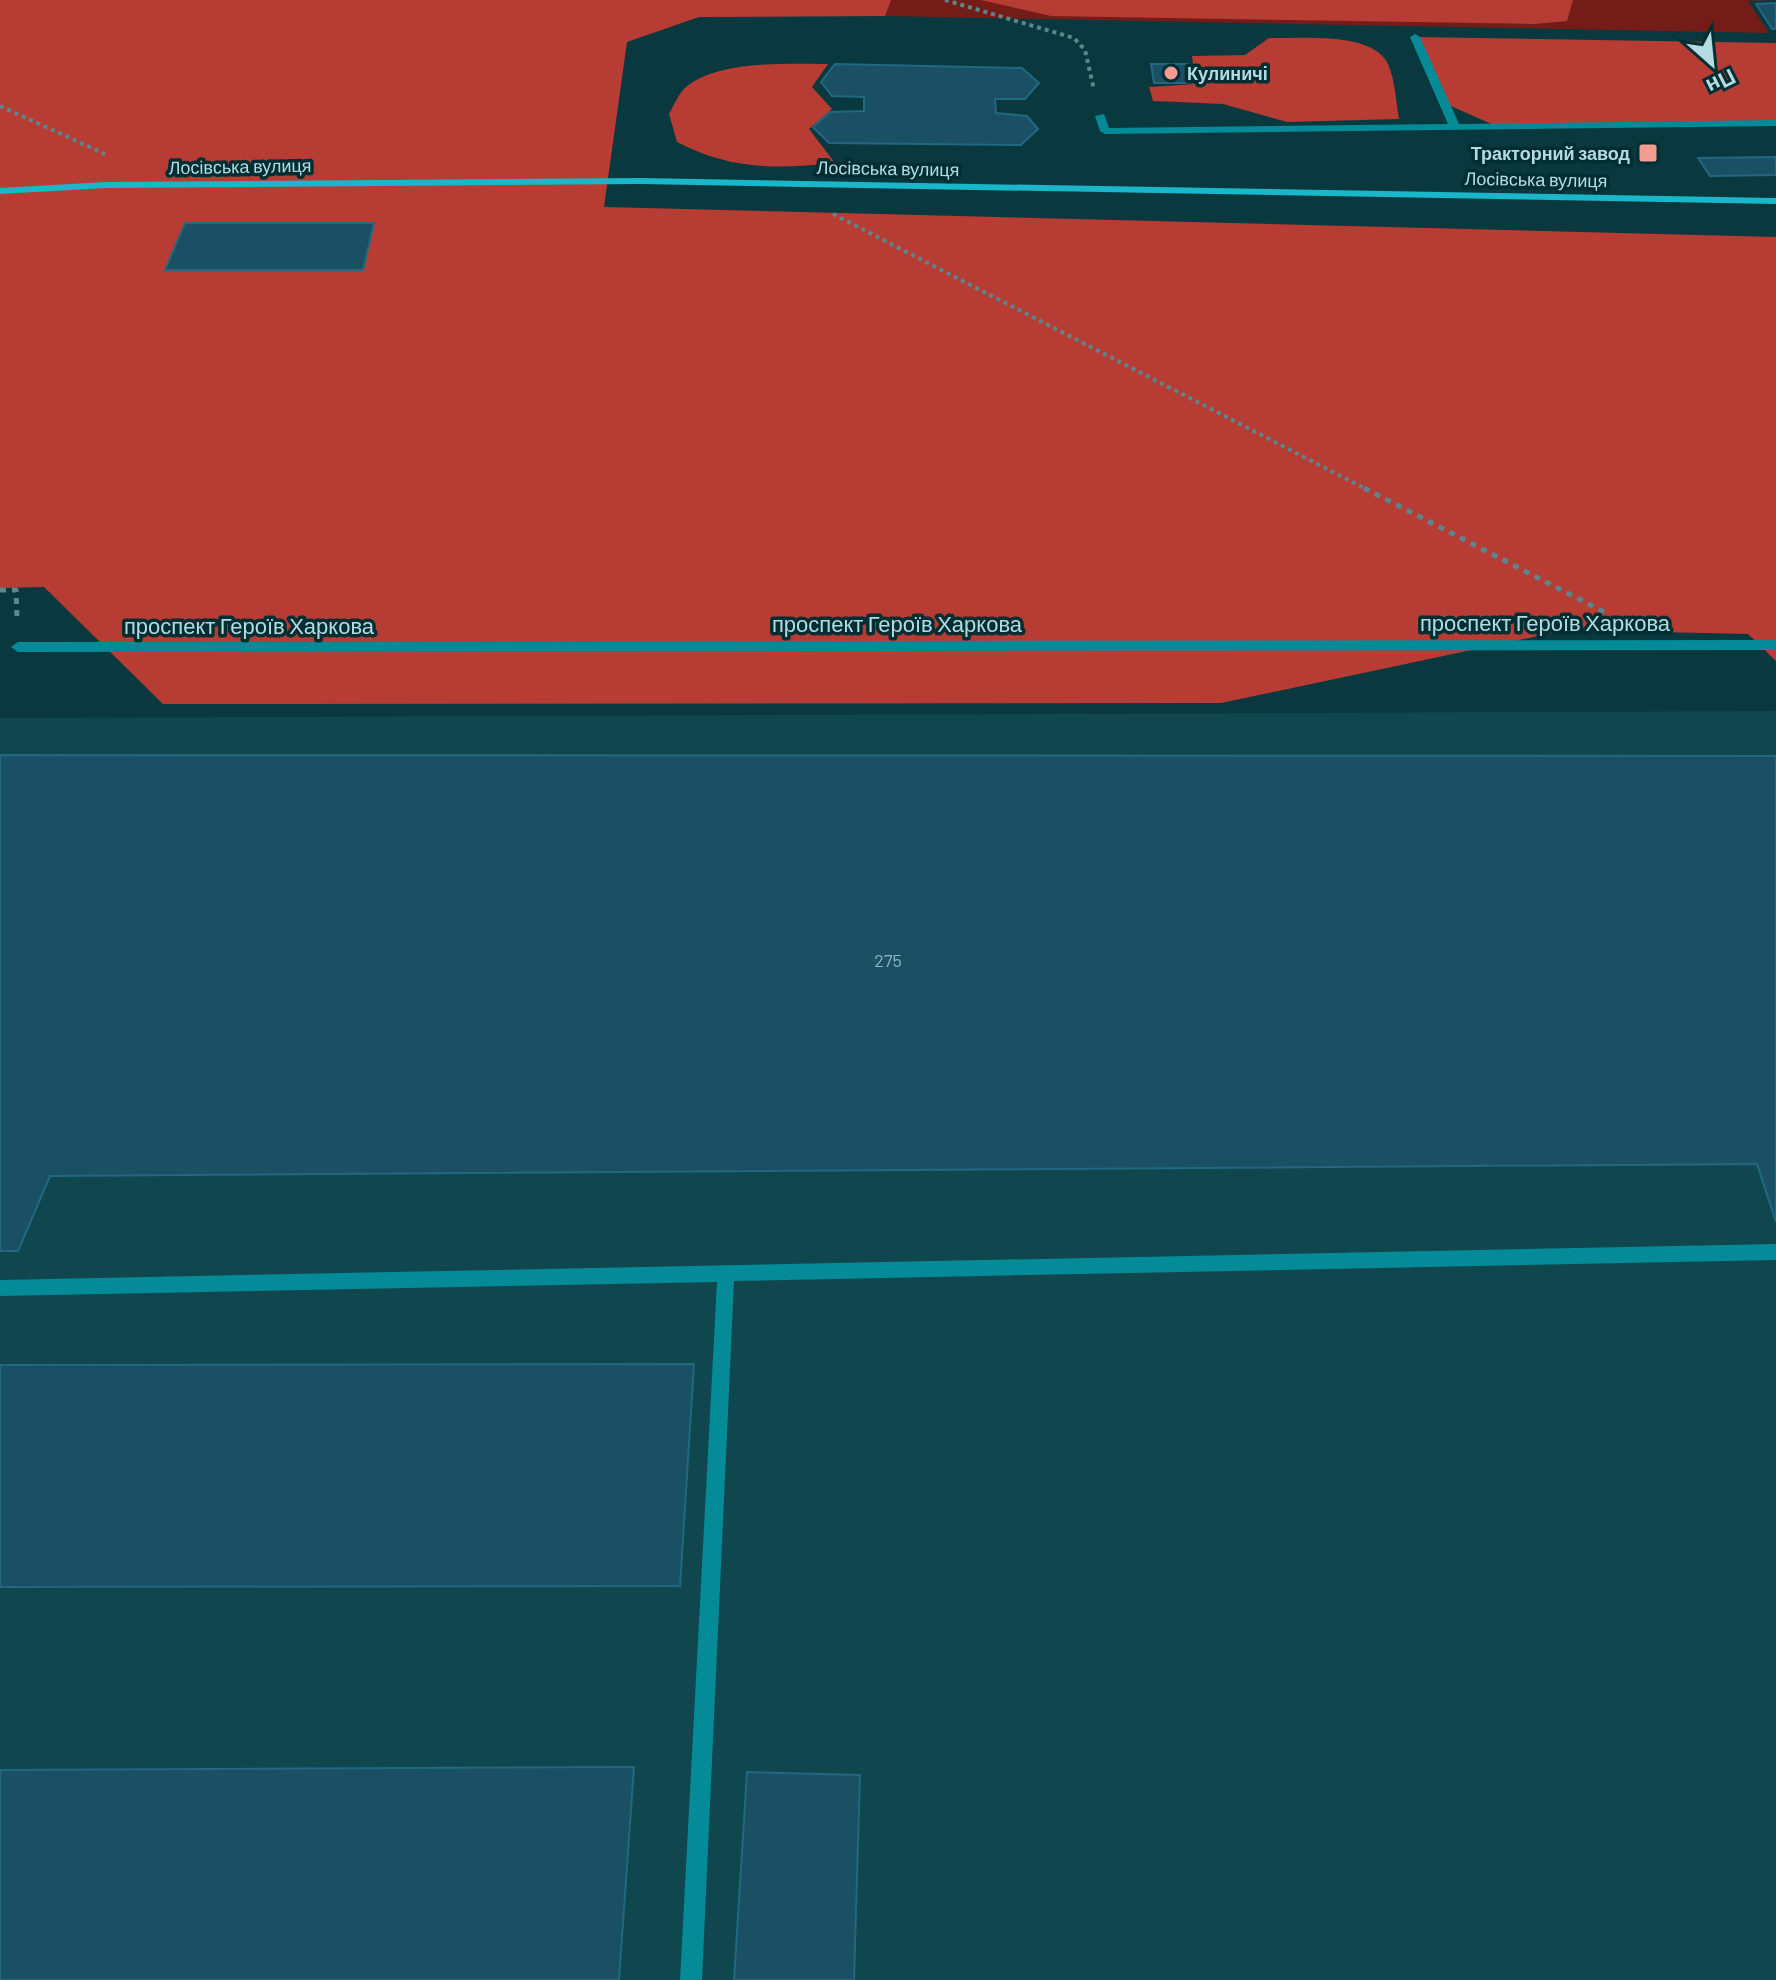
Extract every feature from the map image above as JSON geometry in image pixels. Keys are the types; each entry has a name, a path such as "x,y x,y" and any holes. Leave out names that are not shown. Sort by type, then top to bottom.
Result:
{"main road":[{"name":"Лосівська вулиця","path":"0,191 106,185 641,181 1776,201"}],"street":[{"path":"1415,37 1455,127"},
{"path":"1100,116 1105,131 1776,123"},
{"name":"проспект Героїв Харкова","path":"18,647 1776,645"},
{"path":"0,1288 1776,1252"},
{"path":"691,1980 726,1273"}],"path":[{"path":"945,0 1074,38 1085,50 1100,116"},
{"path":"0,106 118,160"},
{"path":"831,213 1613,616"},
{"path":"0,590 16,590 18,647"}],"shaded area":[{"path":"0,0 891,0 885,16 699,17 627,42 604,207 1776,237 1776,661 1748,634 1566,630 1221,703 163,704 44,587 0,588"},
{"path":"857,0 1776,0 1748,1 1769,33 885,16"},
{"path":"981,0 1573,0 1567,21 1534,24 1051,16"},
{"path":"1415,37 1776,43 1776,123 1496,126 1444,103"},
{"path":"1269,38 1334,39 1367,46 1380,53 1390,70 1399,119 1287,122 1223,104 1153,101 1149,87 1196,84 1192,56 1245,55"},
{"path":"828,64 812,87 832,109 809,129 835,163 773,166 735,163 677,142 669,114 683,90 700,78 754,65"},
{"path":"1776,711 1776,1980 0,1980 0,718"}],"building":[{"path":"1776,3 1776,29 1772,29 1756,4"},
{"path":"835,64 1022,68 1039,83 1025,99 995,99 996,113 1027,116 1038,129 1021,145 829,143 813,127 830,112 864,111 864,97 832,96 821,82"},
{"path":"1151,64 1189,64 1193,83 1154,83"},
{"path":"1776,157 1776,175 1710,176 1698,158"},
{"path":"185,223 374,223 363,270 165,270"},
{"path":"0,755 1776,756 1776,1222 1757,1164 50,1176 18,1251 0,1251"},
{"path":"694,1364 680,1586 0,1587 0,1365"},
{"path":"634,1767 619,1980 0,1980 0,1770"},
{"path":"747,1772 860,1775 854,1980 734,1980"}],"place":[{"name":"Кулиничі","path":"1171,73"},
{"name":"Тракторний завод","path":"1648,153"}]}
